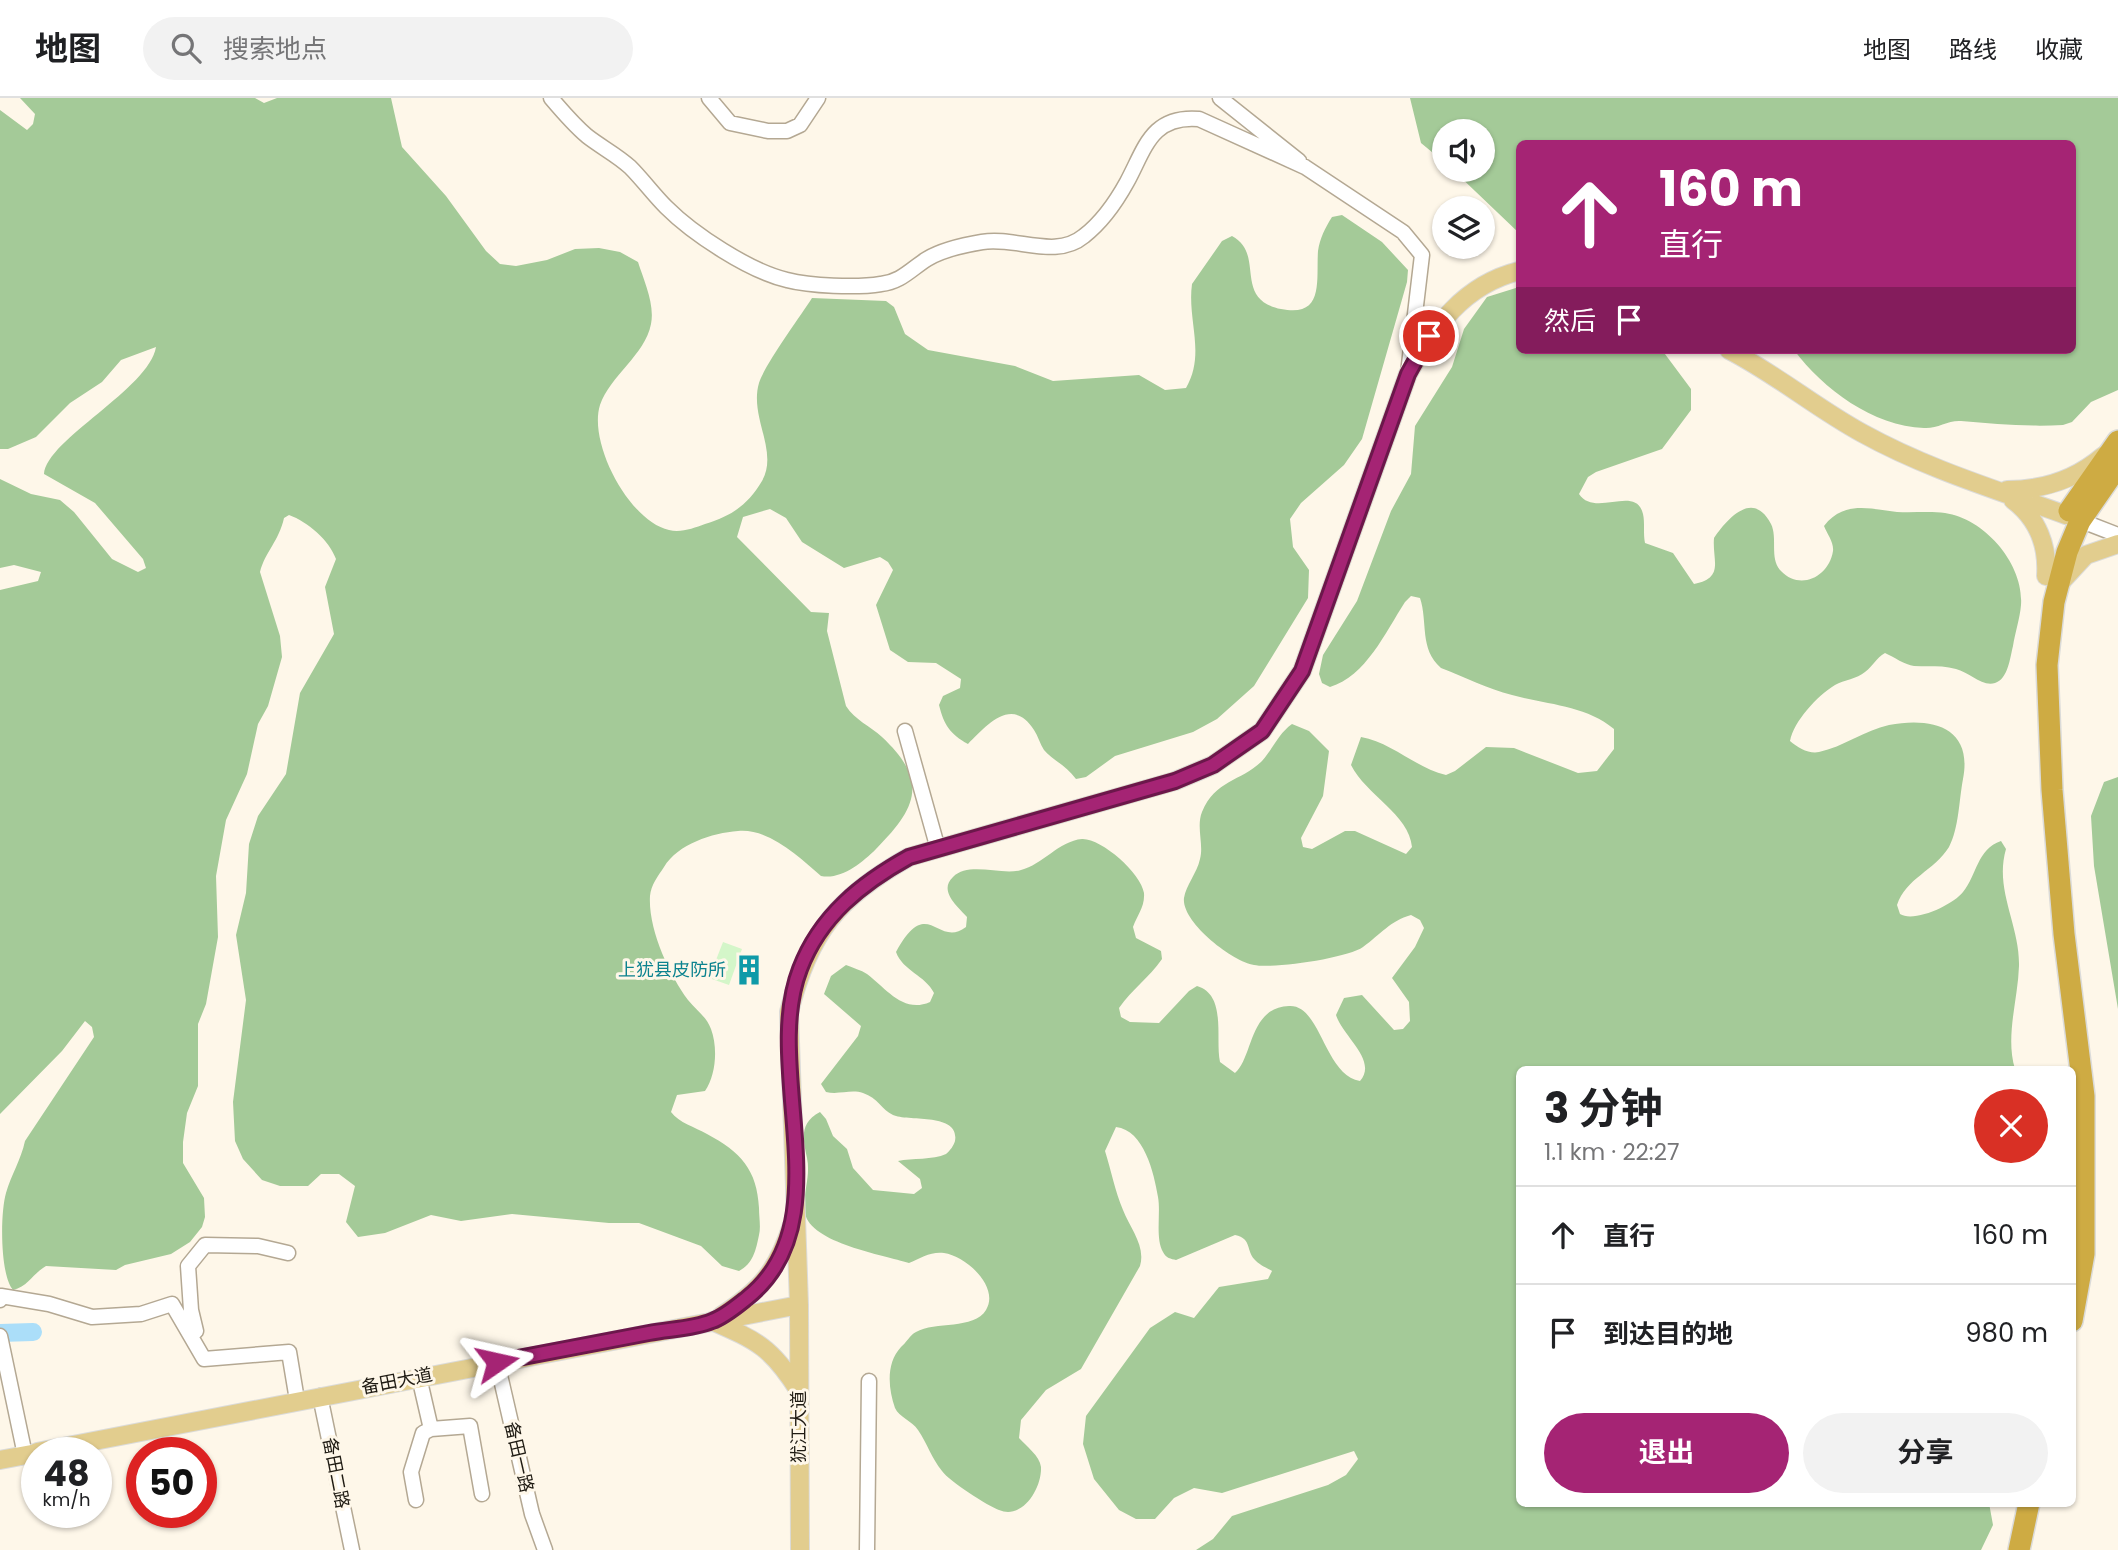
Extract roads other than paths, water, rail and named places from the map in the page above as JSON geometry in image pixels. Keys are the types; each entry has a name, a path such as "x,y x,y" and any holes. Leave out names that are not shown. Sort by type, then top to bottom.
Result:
{"highway":[{"path":"2068,1066 2042,804 2034,667 2046,576 2073,518 2118,441"},
{"path":"2076,1299 2084,1254 2084,1096 2064,934 2052,790 2047,665 2054,602 2073,518 2118,466"},
{"path":"2020,1550 2028,1507"},
{"path":"2031,1550 2039,1507"}],"main road":[{"name":"犹江大道","path":"800,1550 799,1304 789,1012 800,968 840,908 869,879 909,857 1175,781 1213,765 1262,731 1302,671 1408,374 1429,336 1453,306 1503,275 1516,272"},
{"path":"1736,354 1861,433 1953,476 2073,518"},
{"path":"1995,489 2030,489 2064,480 2087,468 2118,441"},
{"path":"1995,489 2018,504 2036,525 2044,545 2046,576"},
{"path":"2054,602 2065,576 2078,561 2095,551 2118,544"},
{"path":"712,1321 760,1288 774,1270 796,1211"},
{"name":"备田大道","path":"112,1437 799,1304"},
{"path":"712,1321 740,1333 780,1360 799,1392"},
{"name":"备田大道","path":"0,1460 21,1456"}],"street":[{"path":"551,98 588,136 629,166 681,220 725,251 768,274 804,284 880,285 894,282 940,253 981,242 1002,240 1050,248 1070,245 1093,228 1116,200 1145,143 1157,131 1186,118 1222,128 1304,167 1403,232 1422,255 1409,345 1408,374"},
{"path":"709,98 730,123 768,131 787,131 800,125 818,98"},
{"path":"1220,98 1286,149 1304,167"},
{"path":"2073,518 2118,535"},
{"path":"905,731 937,849"},
{"path":"288,1254 258,1245 205,1245 187,1266 187,1277 191,1310 204,1359 289,1352 297,1400"},
{"path":"0,1300 1,1296 49,1304 92,1317 141,1314 173,1304 202,1353"},
{"path":"1,1340 28,1437"},
{"name":"备田一路","path":"497,1362 532,1514 545,1550"},
{"path":"419,1377 431,1429"},
{"path":"867,1550 869,1381"},
{"name":"备田二路","path":"320,1396 352,1550"},
{"path":"416,1500 411,1472 423,1433 431,1429 470,1426 482,1494"}],"waterway":[{"path":"0,1333 33,1332"}],"place":[{"name":"上犹县皮防所","path":"749,970"}]}
